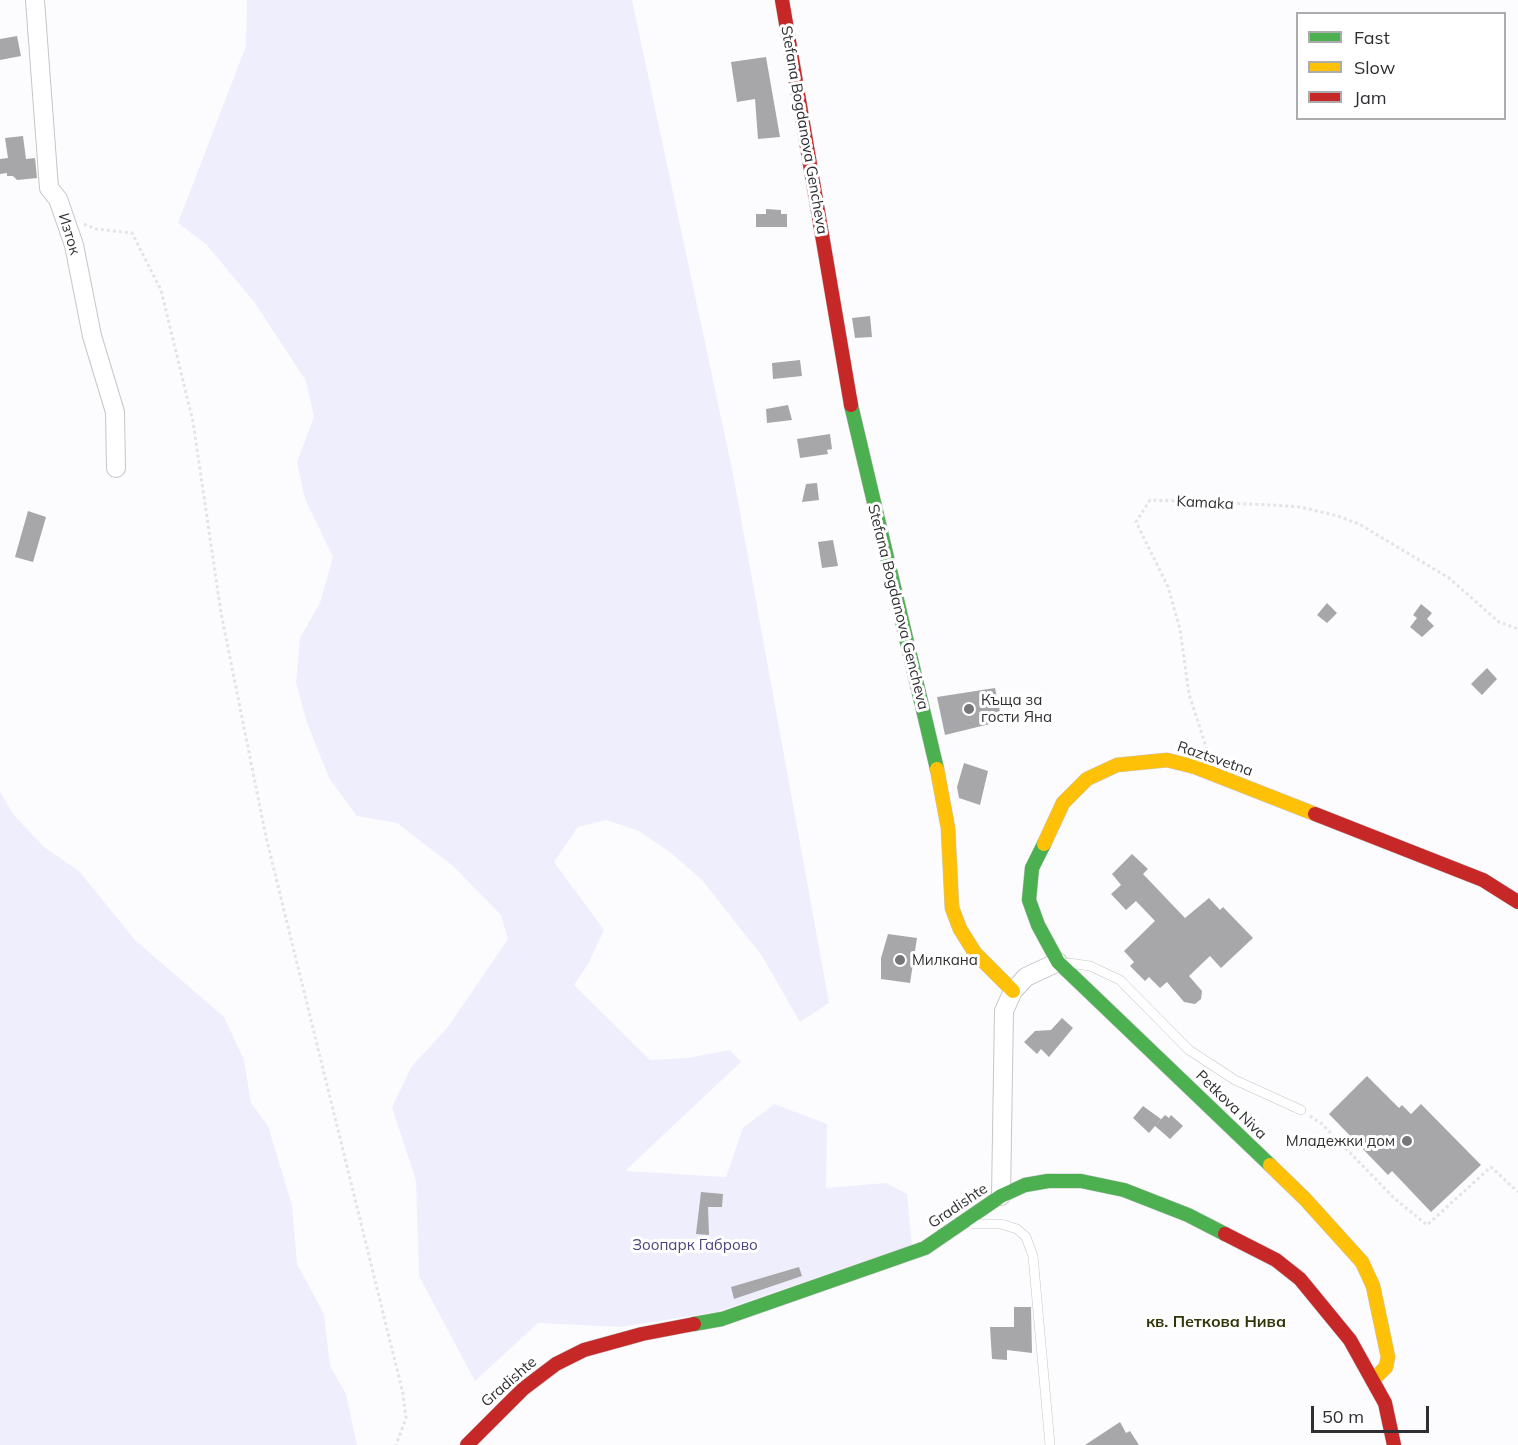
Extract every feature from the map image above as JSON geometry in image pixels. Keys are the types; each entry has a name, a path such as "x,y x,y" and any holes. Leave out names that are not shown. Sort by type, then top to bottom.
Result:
{"street":[{"name":"Изток","path":"35,0 49,188 58,199 74,245 92,336 115,412 116,468"},
{"name":"Stefana Bogdanova Gencheva","path":"782,0 854,421 942,788 948,828 952,908 960,929 975,953 1013,991"},
{"name":"Raztsvetna","path":"1058,962 1038,925 1029,900 1032,868 1064,803 1087,779 1117,765 1167,760 1214,774 1483,880 1518,902"},
{"path":"1002,1196 1004,1011 1013,991 1026,977 1058,962"},
{"name":"Petkova Niva","path":"1058,962 1313,1206 1362,1262 1373,1286 1388,1357 1386,1367 1373,1380"},
{"name":"Gradishte","path":"466,1445 523,1389 556,1364 584,1350 642,1334 722,1319 775,1304 925,1248 1002,1196 1025,1185 1048,1181 1081,1181 1124,1190 1188,1215 1255,1247 1300,1279 1350,1340 1373,1380 1385,1403 1394,1445"}],"lane":[{"path":"1058,962 1090,966 1120,980 1189,1050 1235,1080 1301,1110"},
{"path":"965,1221 975,1224 1001,1224 1017,1228 1026,1236 1033,1256 1050,1445"}],"path":[{"path":"67,225 65,216 96,229 132,233 161,290 193,422 221,613 266,837 403,1394 406,1418 396,1445"},
{"name":"Kamaka","path":"1214,774 1190,694 1180,628 1168,586 1136,522 1150,500 1300,507 1338,516 1359,524 1449,578 1499,622 1518,629"},
{"path":"1301,1110 1322,1124 1394,1198 1427,1225 1491,1167 1518,1192"}],"green space":[{"name":"Зоопарк Габрово","path":"247,0 632,0 733,474 829,1003 800,1022 762,956 702,880 671,853 639,831 606,820 578,827 554,862 604,930 588,964 574,985 650,1060 687,1058 730,1050 741,1062 625,1171 726,1177 743,1128 774,1104 827,1124 826,1188 886,1183 907,1194 912,1245 716,1312 620,1327 538,1323 475,1381 419,1276 416,1181 392,1107 412,1066 448,1027 508,939 501,915 453,866 397,823 357,816 329,778 307,723 296,683 300,638 320,603 333,557 305,499 297,462 314,417 306,381 255,303 206,244 178,223 246,46"},
{"path":"0,792 13,814 44,847 79,871 135,940 224,1017 244,1060 251,1103 268,1126 292,1205 297,1264 324,1314 330,1366 346,1394 357,1445 0,1445"}],"building":[{"path":"17,36 21,56 0,60 0,39"},
{"path":"766,57 780,137 758,139 755,99 737,102 731,62"},
{"path":"23,136 26,159 35,158 37,178 17,180 13,176 7,176 7,173 0,174 0,159 8,158 5,138"},
{"path":"766,209 781,210 781,214 787,214 787,227 756,227 756,214 766,214"},
{"path":"870,316 872,337 855,338 852,318"},
{"path":"800,360 802,376 773,379 772,363"},
{"path":"788,405 792,420 767,423 766,409"},
{"path":"830,434 832,449 827,450 828,454 800,458 797,439"},
{"path":"817,483 819,500 802,502 806,484"},
{"path":"28,511 46,517 33,562 15,557"},
{"path":"833,540 838,566 822,568 818,542"},
{"path":"1327,603 1337,613 1327,623 1317,615"},
{"path":"1421,604 1432,613 1427,619 1434,626 1422,637 1410,627 1417,618 1413,615"},
{"path":"1487,668 1497,679 1482,695 1471,684"},
{"name":"Къща за гости Яна","path":"995,688 1002,721 945,735 937,697"},
{"path":"964,763 988,771 980,805 959,798 957,787"},
{"path":"1132,854 1148,869 1143,874 1185,918 1209,898 1220,910 1223,907 1253,938 1221,968 1210,956 1189,976 1202,991 1201,999 1195,1004 1184,1002 1167,982 1160,988 1149,977 1145,981 1130,966 1134,962 1124,951 1155,921 1136,901 1126,910 1111,894 1121,885 1112,874"},
{"name":"Милкана","path":"888,934 917,938 910,983 881,979 881,958"},
{"path":"1062,1018 1073,1028 1049,1057 1041,1049 1037,1054 1024,1042 1035,1031 1051,1030"},
{"name":"Младежки дом","path":"1367,1076 1399,1108 1402,1105 1411,1114 1421,1104 1481,1165 1431,1212 1392,1171 1388,1175 1329,1114"},
{"path":"1143,1106 1161,1119 1149,1133 1133,1118"},
{"path":"1165,1115 1169,1118 1171,1115 1183,1126 1170,1139 1155,1126"},
{"path":"701,1192 723,1194 722,1207 708,1207 709,1235 696,1234"},
{"path":"799,1267 802,1276 734,1299 731,1287"},
{"path":"1014,1307 1031,1307 1032,1353 1007,1350 1007,1360 992,1359 990,1327 1014,1327"},
{"path":"1120,1422 1126,1433 1130,1431 1139,1445 1085,1445"}],"traffic: fast":[{"path":"851,405 937,769"},
{"path":"1044,844 1032,868 1029,900 1038,925 1058,962 1270,1165"},
{"path":"694,1324 722,1319 925,1248 1001,1196 1025,1185 1048,1181 1081,1181 1124,1190 1188,1215 1225,1234"}],"traffic: slow":[{"path":"1044,844 1063,803 1087,779 1117,765 1167,760 1195,767 1315,814"},
{"path":"937,769 948,828 952,908 960,929 975,953 1013,991"},
{"path":"1270,1165 1305,1199 1362,1262 1373,1286 1388,1357 1386,1367 1373,1380"}],"traffic: jam":[{"path":"782,0 851,405"},
{"path":"1315,814 1483,880 1518,902"},
{"path":"1225,1234 1276,1260 1300,1279 1350,1340 1385,1403 1394,1445"},
{"path":"467,1445 523,1389 556,1364 584,1350 642,1334 694,1324"}],"place":[{"name":"Къща за гости Яна","path":"969,709"},
{"name":"Милкана","path":"900,960"},
{"name":"Младежки дом","path":"1407,1141"}],"district":[{"name":"кв. Петкова Нива","path":"1216,1322"}]}
